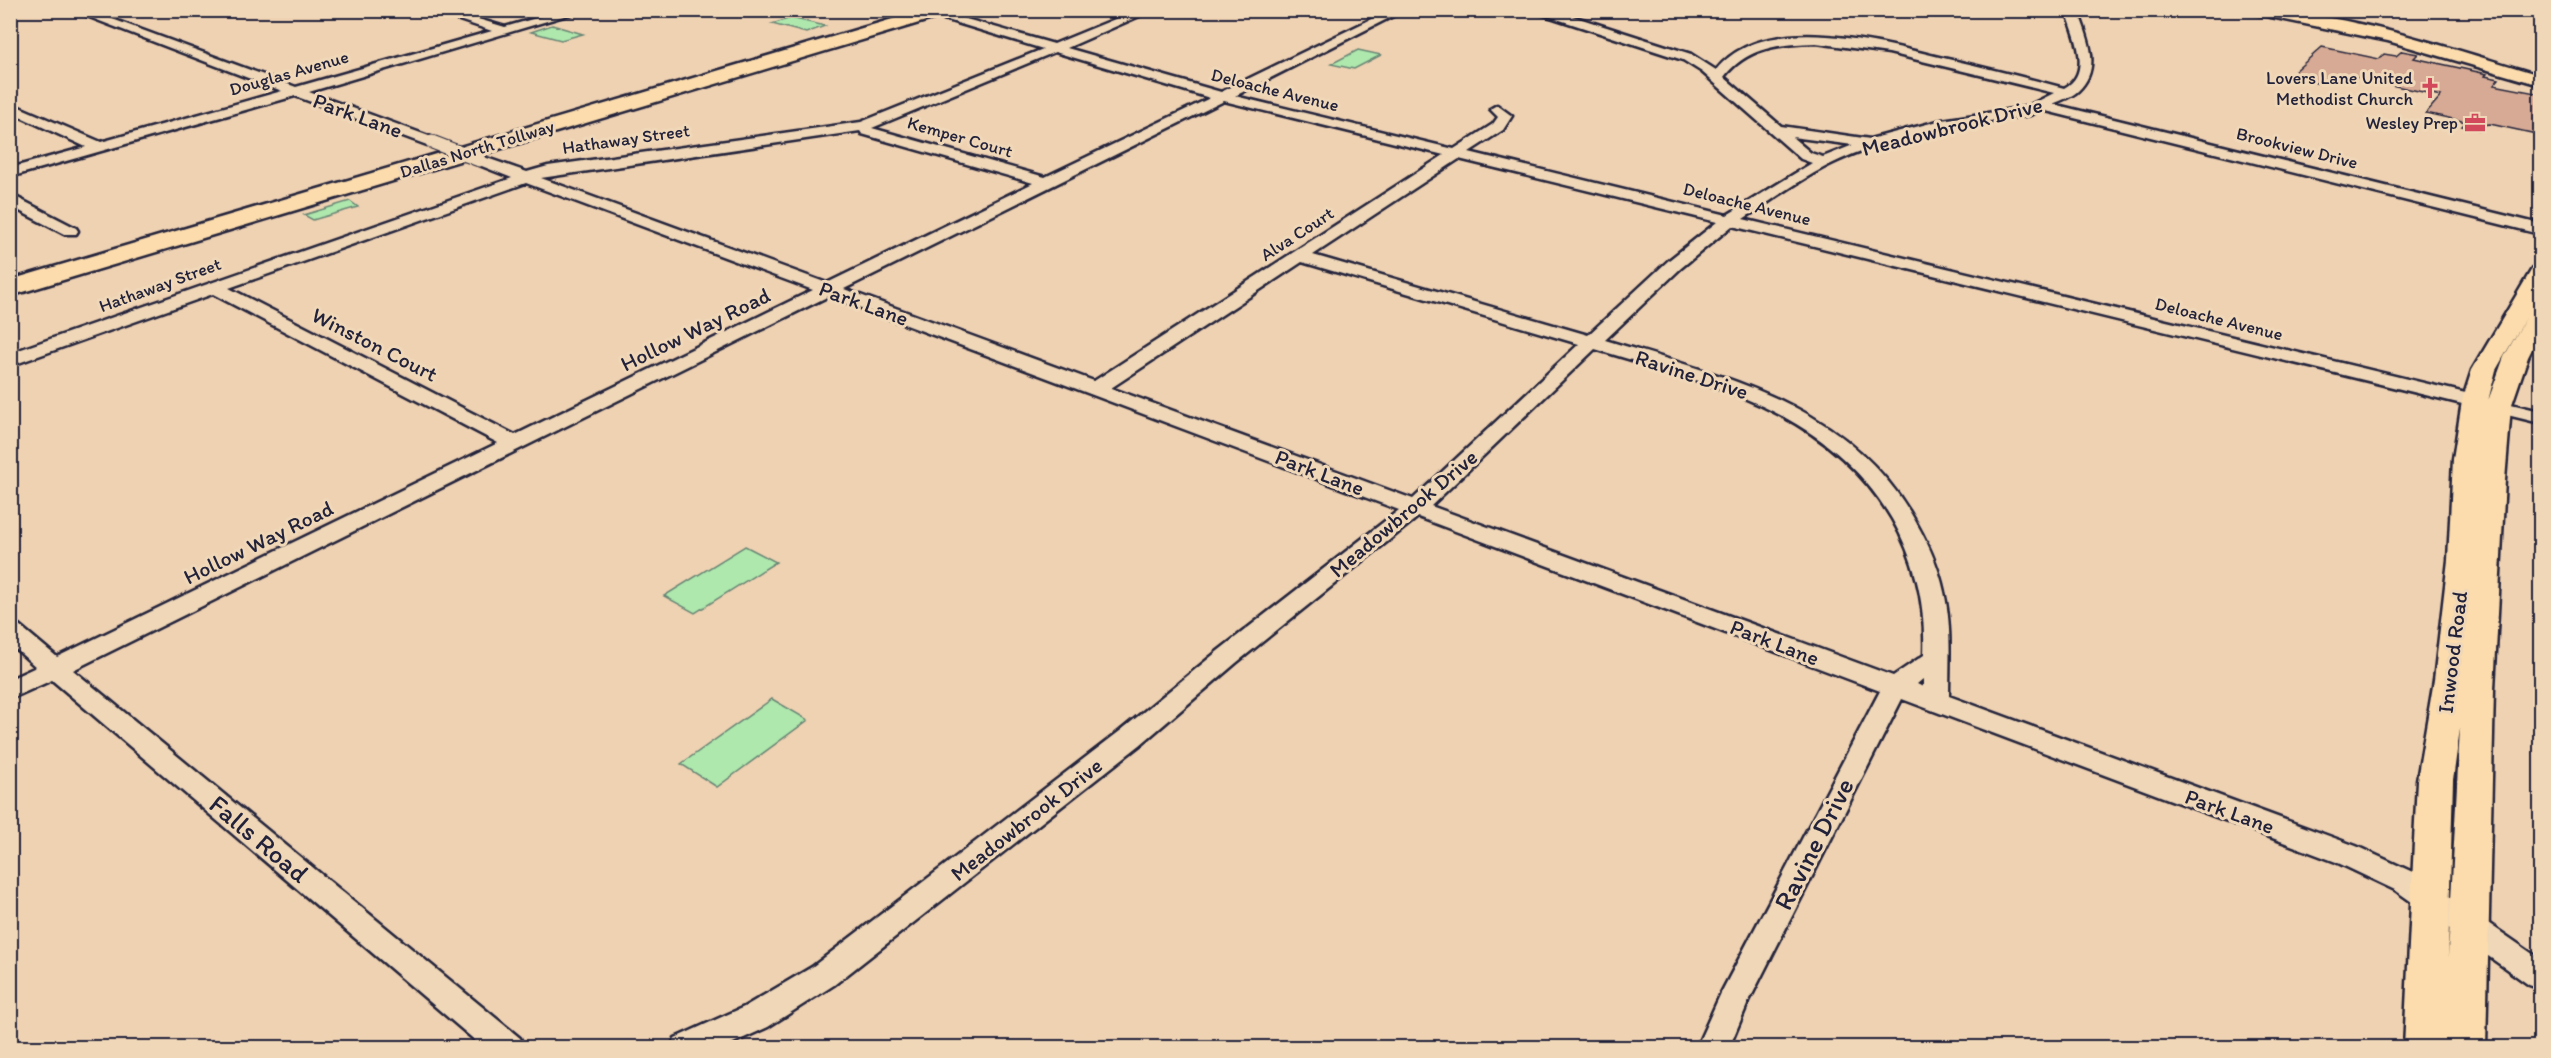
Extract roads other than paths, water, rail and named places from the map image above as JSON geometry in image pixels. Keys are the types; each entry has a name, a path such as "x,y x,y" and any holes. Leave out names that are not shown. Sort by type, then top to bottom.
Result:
{"highway":[{"name":"Dallas North Tollway","path":"10,278 919,10"},
{"name":"Dallas North Tollway","path":"10,288 945,14"}],"main road":[{"path":"2289,10 2406,34 2541,72"},
{"path":"2265,11 2414,43 2541,80"},
{"name":"Inwood Road","path":"2465,1047 2471,927 2471,830 2464,684 2486,404 2516,357 2541,274"},
{"name":"Inwood Road","path":"2425,1047 2435,780 2464,684"}],"street":[{"name":"Park Lane","path":"76,10 2346,854 2406,882 2541,976"},
{"path":"435,10 505,31"},
{"name":"Douglas Avenue","path":"10,173 579,10"},
{"name":"Hathaway Street","path":"10,360 548,170 864,126 1148,10"},
{"name":"Hollow Way Road","path":"10,690 1400,10"},
{"path":"1534,10 1672,51 1699,63 1806,156 1824,162"},
{"path":"2062,10 2072,11"},
{"name":"Meadowbrook Drive","path":"687,1047 756,1017 823,976 1019,825 1416,508 1675,264 1729,220 1824,162 1872,144 1942,124 1988,120 2043,106 2068,93 2074,88 2086,68 2087,57 2072,11"},
{"name":"Deloache Avenue","path":"945,14 1222,98 2541,417"},
{"path":"1672,51 1748,50 1763,45 1814,41 1872,45 2068,93"},
{"path":"1716,79 1730,62 1748,50"},
{"name":"Brookview Drive","path":"2043,106 2541,229"},
{"path":"10,107 99,147"},
{"name":"Alva Court","path":"1097,388 1458,154 1504,121 1505,116 1497,109"},
{"name":"Kemper Court","path":"864,126 867,131 1047,183"},
{"path":"1776,130 1872,144"},
{"path":"10,199 70,231"},
{"name":"Ravine Drive","path":"1299,256 1592,342 1764,398 1812,422 1855,455 1892,498 1922,559 1932,586 1938,626 1936,702"},
{"name":"Winston Court","path":"213,287 514,443"},
{"name":"Falls Road","path":"10,631 508,1047"},
{"name":"Ravine Drive","path":"1712,1047 1732,1003 1895,687 1936,658"}],"place":[{"name":"Lovers Lane United Methodist Church","path":"2430,88"},
{"name":"Wesley Prep","path":"2475,123"}]}
